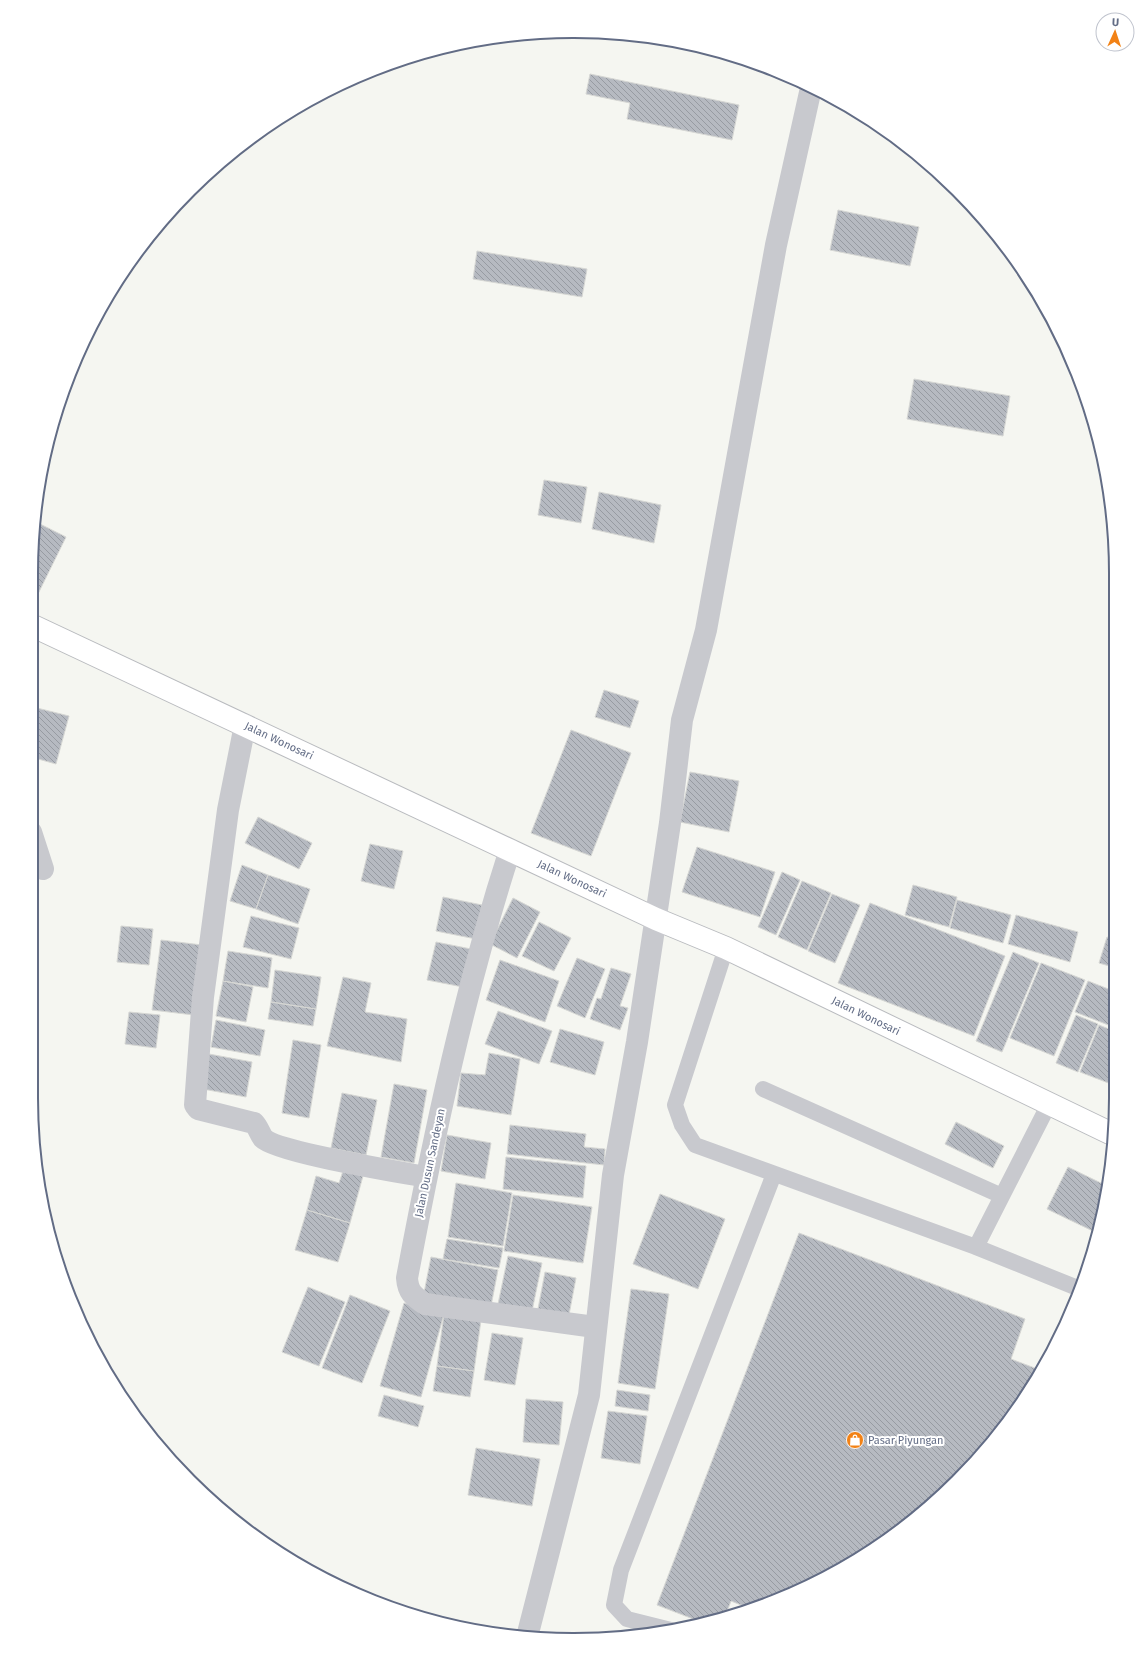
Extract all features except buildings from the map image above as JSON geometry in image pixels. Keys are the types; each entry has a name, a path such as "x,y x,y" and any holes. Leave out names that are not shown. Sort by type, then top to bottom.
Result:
{"highway":[{"name":"Jalan Wonosari","path":"38,628 245,724 656,919 726,948 1108,1132"}],"street":[{"path":"529,1631 589,1395 595,1327 613,1175 637,1042 656,919 670,823 682,720 706,630 776,245 810,93"},
{"path":"245,724 228,810 203,997 195,1105 198,1109 254,1123 259,1128 263,1138 275,1145 426,1177"},
{"name":"Jalan Dusun Sandeyan","path":"510,850 490,912 426,1177 407,1278 408,1288 412,1296 425,1304 595,1327"},
{"path":"38,853 43,868"}],"lane":[{"path":"726,948 675,1106 682,1125 696,1145 976,1247 1074,1287"},
{"path":"763,1089 1002,1196"},
{"path":"976,1247 1049,1104"},
{"path":"656,1626 627,1619 614,1605 621,1570 655,1486 774,1174"}],"place":[{"name":"Pasar Piyungan","path":"855,1440"}]}
